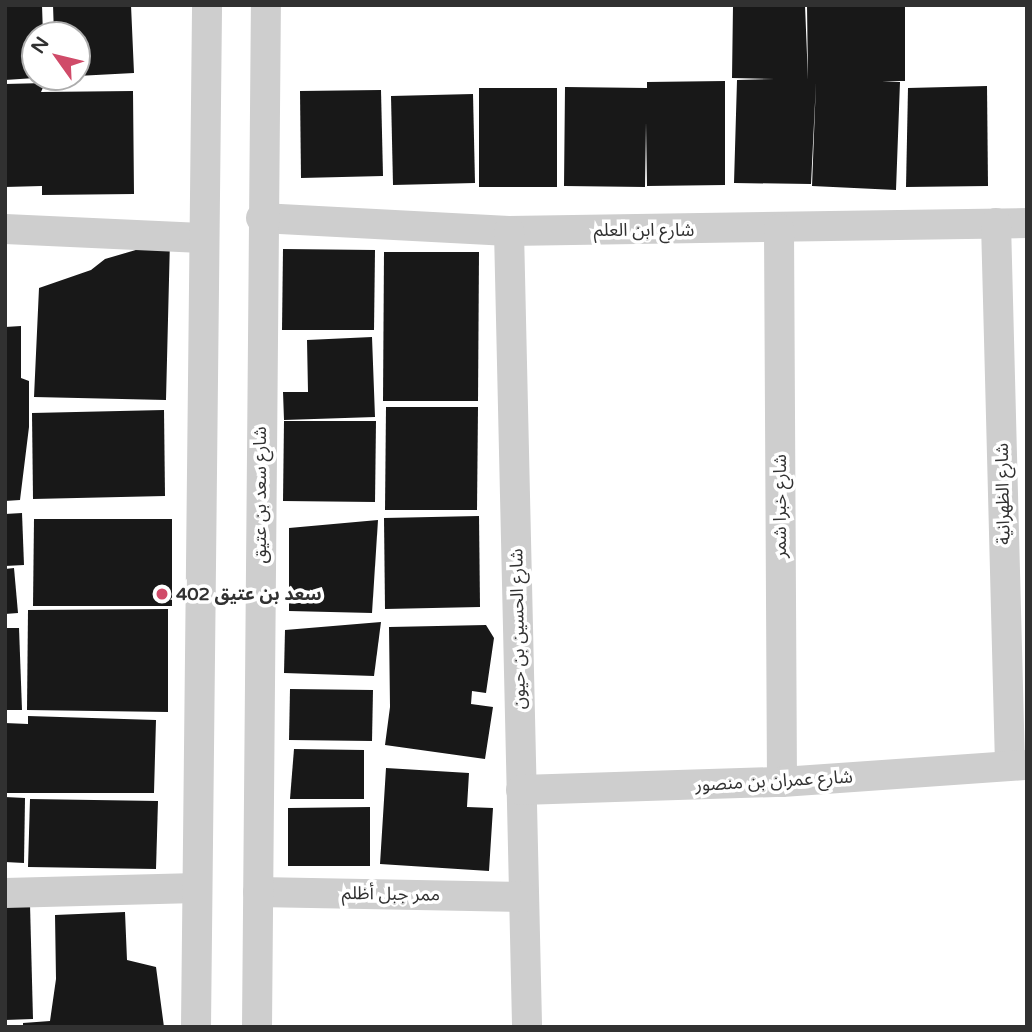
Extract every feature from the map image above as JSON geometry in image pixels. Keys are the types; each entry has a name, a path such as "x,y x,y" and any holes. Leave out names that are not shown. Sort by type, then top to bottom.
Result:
{"street":[{"path":"196,1027 202,238 207,5"},
{"name":"شارع سعد بن عتيق","path":"257,1027 261,218 266,5"},
{"name":"شارع ابن العلم","path":"261,218 509,231 779,229 1027,223"},
{"name":"شارع الظهرانية","path":"996,223 1018,765"},
{"path":"5,229 202,238"},
{"name":"شارع خبرا شمر","path":"779,229 782,782"},
{"name":"شارع الحسين بن حيون","path":"509,231 527,1027"},
{"name":"شارع عمران بن منصور","path":"521,790 782,782 1018,765"},
{"path":"5,893 197,888"},
{"name":"ممر جبل أظلم","path":"258,892 524,897"}],"building":[{"path":"5,5 42,5 43,21 21,21 21,79 5,80"},
{"path":"53,5 131,5 134,73 91,75 91,21 54,21"},
{"path":"733,5 805,5 808,80 807,5 905,5 905,81 882,81 900,82 896,190 812,186 816,82 811,184 734,183 737,80 775,79 732,78"},
{"path":"725,81 725,185 647,186 646,122 645,187 564,186 565,87 647,88 647,82"},
{"path":"5,84 21,84 21,91 133,91 134,194 42,195 42,186 5,187"},
{"path":"987,86 988,186 906,187 908,88"},
{"path":"479,88 557,88 557,187 479,187"},
{"path":"381,90 383,176 301,178 300,91"},
{"path":"473,94 475,183 393,185 391,96"},
{"path":"170,240 166,400 34,397 39,288 91,270 105,259"},
{"path":"283,249 375,250 374,330 282,330"},
{"path":"384,252 479,252 478,401 383,401"},
{"path":"21,326 21,378 29,381 29,427 20,500 5,501 5,327"},
{"path":"372,337 375,417 284,420 283,392 308,392 307,340"},
{"path":"386,407 478,407 477,510 385,510"},
{"path":"164,410 165,496 33,499 32,413"},
{"path":"284,421 376,421 375,502 283,501"},
{"path":"22,513 24,565 5,566 5,514"},
{"path":"479,516 480,607 385,609 384,518"},
{"path":"34,519 172,519 172,606 33,606"},
{"path":"378,520 372,613 289,611 289,528"},
{"path":"14,568 18,613 5,614 5,569"},
{"path":"168,609 168,712 27,710 28,610"},
{"path":"381,622 374,676 284,673 285,630"},
{"path":"486,625 494,638 486,693 472,691 471,704 493,707 485,759 385,745 390,707 389,627"},
{"path":"5,628 19,628 22,710 5,710"},
{"path":"290,689 373,690 372,741 289,740"},
{"path":"28,716 156,720 154,793 5,793 5,723 28,724"},
{"path":"294,749 364,750 364,799 290,799"},
{"path":"386,768 469,773 467,807 493,808 489,871 380,864"},
{"path":"5,797 25,798 24,863 5,862"},
{"path":"30,799 158,801 156,869 28,867"},
{"path":"370,807 370,866 288,866 288,808"},
{"path":"30,904 33,1019 5,1020 5,905"},
{"path":"125,912 127,960 156,967 164,1027 23,1027 23,1023 50,1021 56,979 55,915"}],"place":[{"name":"سعد بن عتيق 402","path":"162,594"}]}
